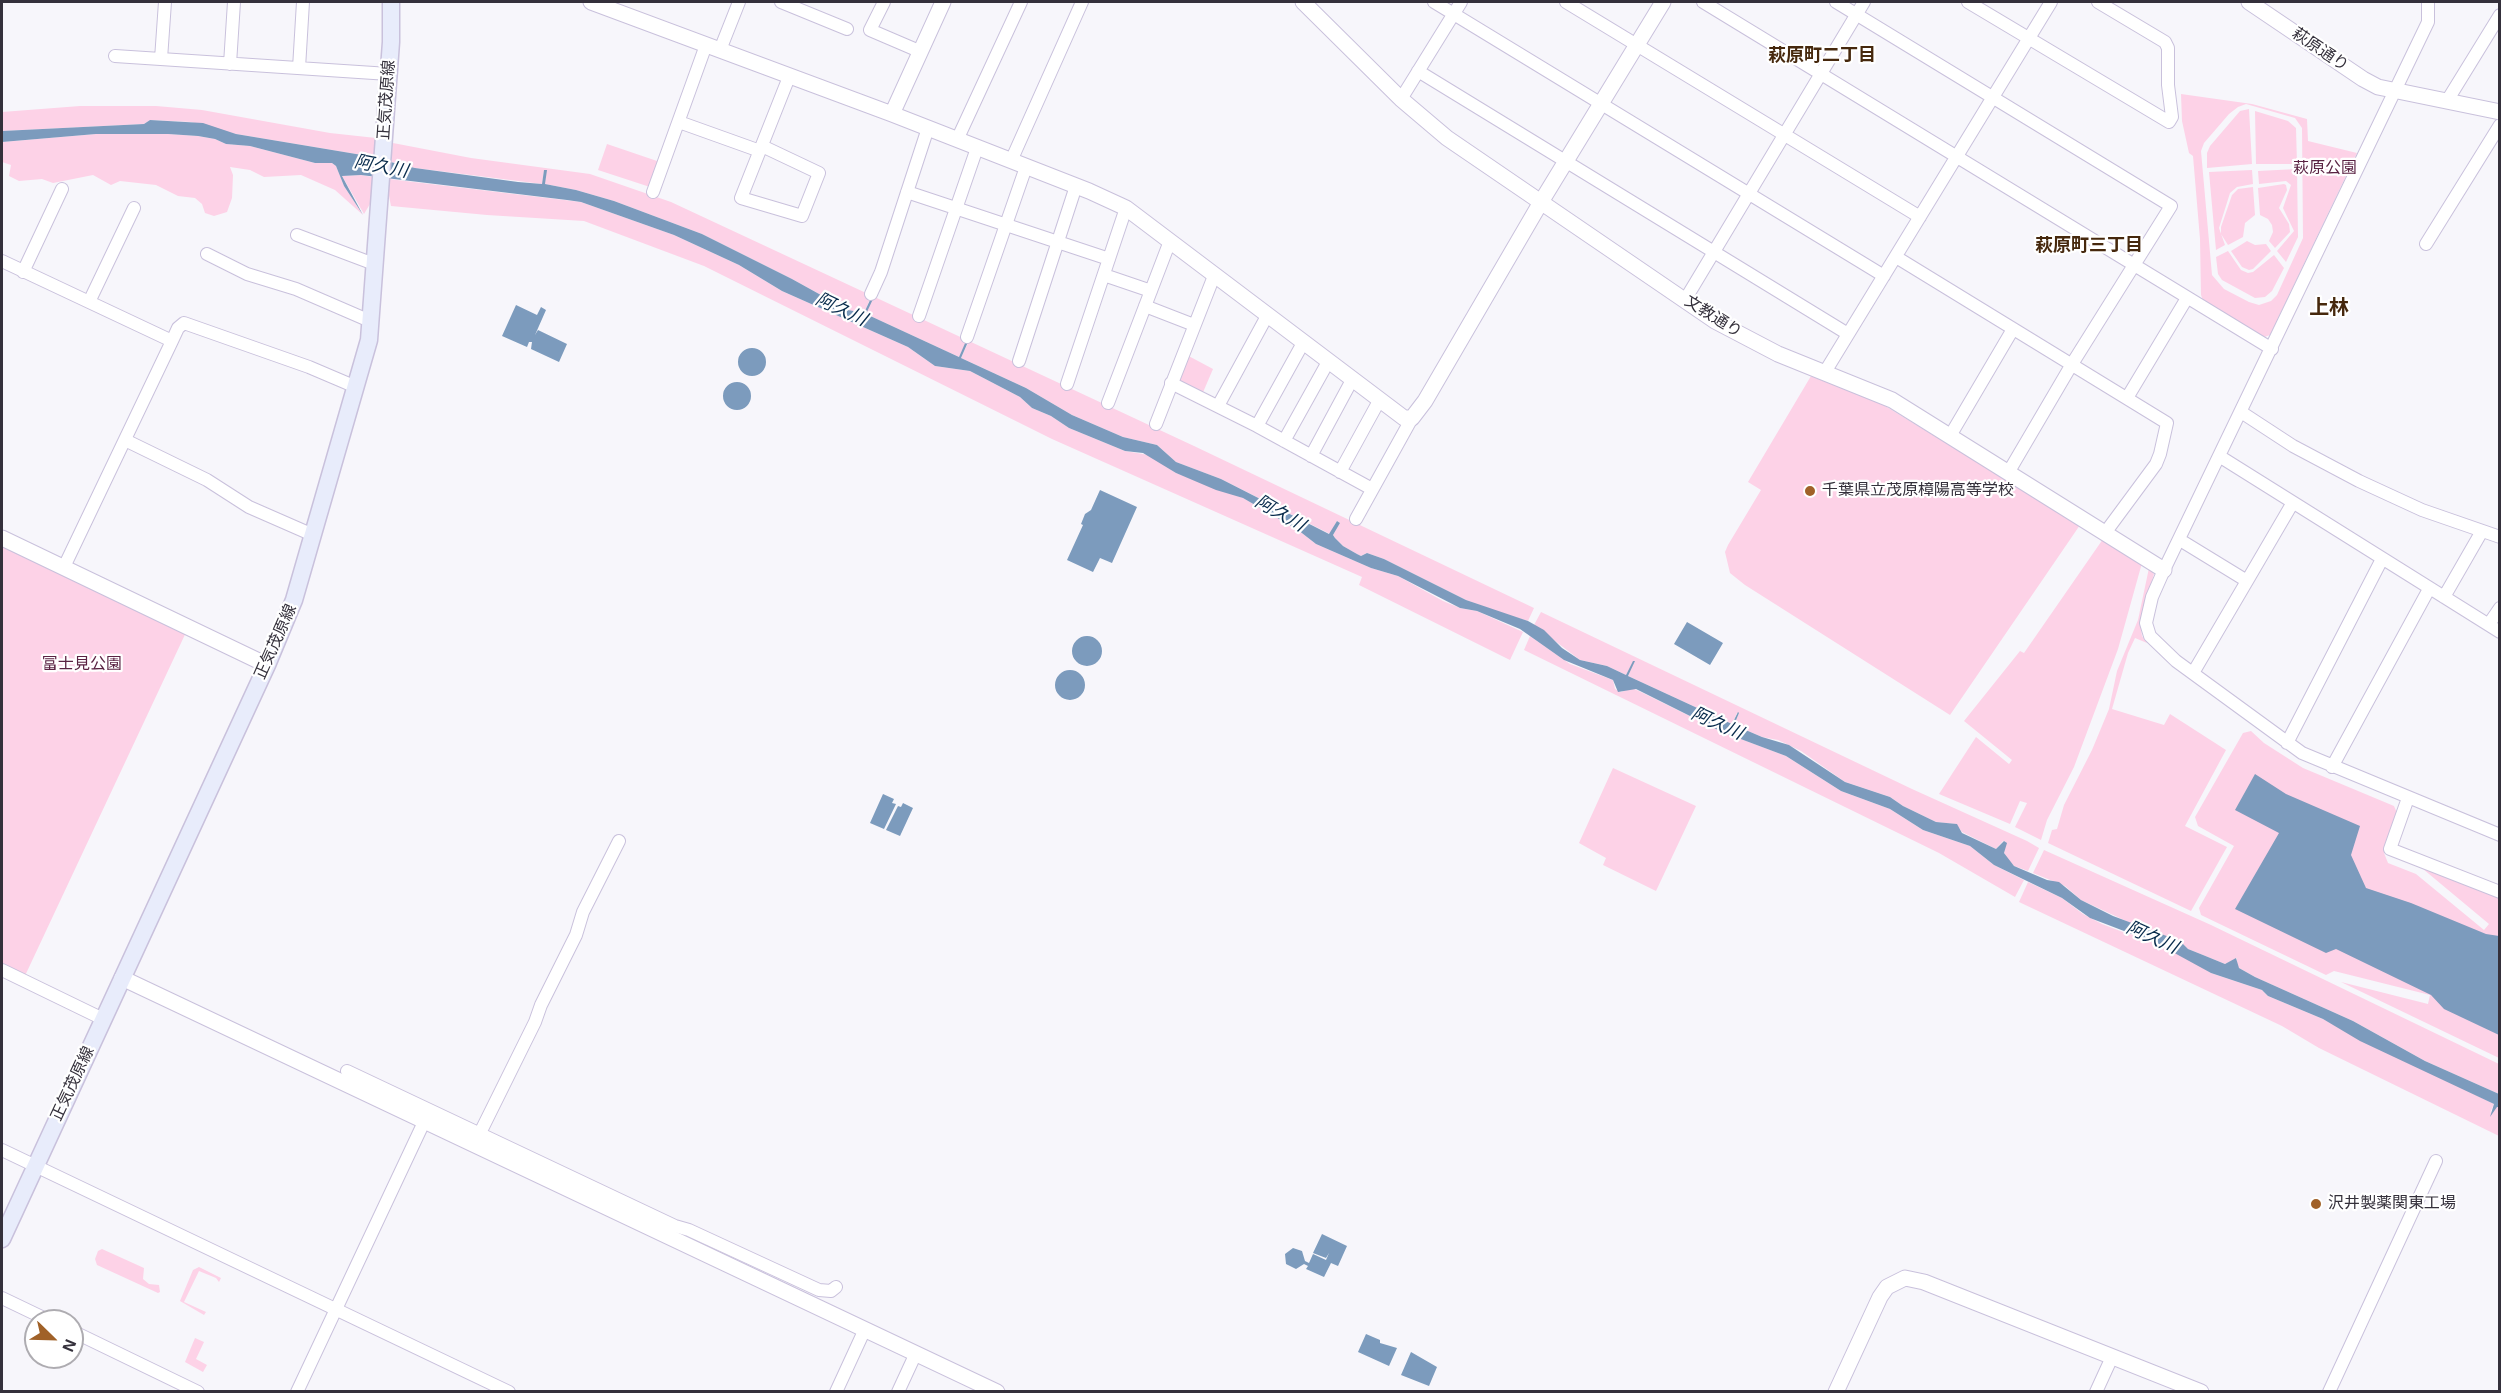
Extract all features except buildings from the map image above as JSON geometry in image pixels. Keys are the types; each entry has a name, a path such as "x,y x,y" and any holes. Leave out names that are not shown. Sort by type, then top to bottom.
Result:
{"main road":[{"name":"正気茂原線","path":"2,1239 267,665 294,600 366,358 381,191 389,74 391,2"}],"street":[{"path":"162,59 165,2"},
{"path":"230,64 234,2"},
{"path":"299,68 303,2"},
{"path":"591,2 928,128 1126,208 1352,381 1404,418 1412,418"},
{"path":"653,192 679,122 713,47 739,2"},
{"path":"782,2 847,29"},
{"path":"884,2 870,30 919,51"},
{"path":"891,114 943,2"},
{"path":"957,140 1021,2"},
{"path":"1011,161 1082,2"},
{"name":"文教通り","path":"1303,2 1401,99 1447,138 1715,321 1761,347 1892,400 2164,570"},
{"path":"1434,2 1884,276"},
{"path":"1401,99 1461,2"},
{"path":"1566,2 1920,217"},
{"path":"1356,519 1412,418 1425,401 1540,202 1663,2"},
{"path":"1703,2 2272,348"},
{"path":"1836,2 2171,206 2072,364 2008,473"},
{"path":"1685,300 1712,251 1864,2"},
{"path":"1968,2 2169,122 2172,117 2168,85 2168,48 2165,42 2098,2"},
{"path":"1825,372 2051,2"},
{"name":"萩原通り","path":"2250,2 2362,79 2378,87 2499,112"},
{"path":"2428,2 2428,22 2164,570 2152,597 2146,623 2150,636 2157,645 2286,743 2317,761 2499,835"},
{"path":"2447,101 2499,15"},
{"path":"115,56 389,74"},
{"path":"1418,71 1848,334"},
{"path":"679,122 761,148 819,173 802,216 741,198 761,148 789,77"},
{"path":"2426,244 2499,125"},
{"path":"872,294 928,128"},
{"path":"919,316 977,148"},
{"path":"967,337 1026,167"},
{"path":"1019,361 1076,186"},
{"path":"23,272 62,189"},
{"path":"907,192 1109,259"},
{"path":"89,302 134,208"},
{"path":"1067,384 1126,208"},
{"path":"297,236 374,264"},
{"path":"1108,403 1170,242"},
{"path":"207,254 247,273 296,289 370,321"},
{"path":"1896,256 2167,423 2156,464 2105,533"},
{"path":"2,261 171,341"},
{"path":"1104,275 1151,291"},
{"path":"1156,424 1214,276"},
{"path":"2127,398 2187,298"},
{"path":"1144,306 1194,325"},
{"path":"1218,406 1267,316"},
{"path":"64,567 171,341 178,328 184,323 309,367 356,387"},
{"path":"1950,436 2013,329"},
{"path":"1257,426 1303,343"},
{"path":"1284,441 1328,362"},
{"path":"1311,456 1352,381"},
{"path":"1171,383 1257,426 1372,489"},
{"path":"1340,472 1379,400"},
{"path":"2241,412 2293,446 2359,481 2422,510 2499,537"},
{"path":"124,440 207,480 249,507 313,535"},
{"path":"2220,456 2292,504 2494,628 2499,608"},
{"path":"2193,673 2292,504"},
{"path":"2444,597 2482,531"},
{"path":"2,538 267,665"},
{"path":"2180,540 2247,581"},
{"path":"2286,743 2382,559"},
{"path":"2332,766 2429,589"},
{"path":"2408,798 2390,849 2499,892"},
{"path":"480,1133 576,935 583,912 619,841"},
{"path":"2,970 103,1019"},
{"path":"122,978 997,1392"},
{"path":"347,1071 675,1226 689,1230 819,1290 831,1291 836,1287"},
{"path":"297,1392 424,1122"},
{"path":"2,1150 509,1392"},
{"path":"2329,1392 2436,1161"},
{"path":"1836,1392 1880,1297 1887,1287 1905,1278 1931,1285 2202,1392"},
{"path":"2,1298 25,1309"},
{"path":"836,1392 865,1329"},
{"path":"84,1337 198,1392"},
{"path":"898,1392 915,1353"},
{"path":"2096,1392 2112,1357"}],"green space":[{"name":"萩原公園","path":"2181,94 2252,104 2307,119 2308,141 2357,153 2270,335 2262,338 2204,303 2201,295 2200,239 2193,156 2189,153 2182,121","holes":["2246,104 2295,118 2302,128 2303,238 2277,295 2271,301 2259,305 2224,289 2212,275 2201,151 2204,143 2229,114"]},
{"path":"80,106 156,106 202,110 330,133 376,138 374,159 236,134 191,122 150,120 144,124 2,131 2,112"},
{"name":"萩原公園","path":"2249,109 2252,164 2207,168 2207,153 2210,146 2240,111"},
{"name":"萩原公園","path":"2255,111 2288,121 2296,128 2297,164 2256,164"},
{"path":"96,134 198,136 226,144 250,146 315,163 332,163 336,166 344,186 363,215 335,190 301,175 264,177 250,170 230,167 233,175 232,198 227,212 214,216 205,213 202,204 195,198 178,196 156,185 120,181 111,185 93,175 53,183 42,179 19,181 9,176 11,165 2,162 2,142"},
{"path":"393,143 471,158 590,174 671,202 1194,446 1534,608 1528,621 1504,614 1466,600 1384,559 1367,553 1361,556 1343,546 1335,538 1333,535 1340,523 1337,521 1330,534 1221,479 1176,462 1157,445 1123,437 1072,415 1026,388 961,358 968,343 966,342 959,357 866,314 872,299 864,314 848,310 702,234 614,201 545,184 546,170 542,184 415,168 391,162"},
{"path":"607,144 660,162 650,187 598,170"},
{"name":"萩原公園","path":"2297,169 2298,237 2286,262 2277,251 2294,231 2283,208 2291,185 2286,181 2259,184 2258,171"},
{"name":"萩原公園","path":"2252,170 2253,184 2237,187 2230,193 2219,228 2225,245 2216,250 2209,172"},
{"path":"342,176 373,177 370,204 364,214"},
{"path":"389,179 581,202 674,235 739,265 782,291 908,347 935,366 970,371 1020,397 1032,408 1051,416 1069,428 1125,451 1149,455 1176,473 1243,498 1298,530 1316,544 1371,568 1398,576 1443,601 1460,608 1477,611 1523,632 1510,660 1359,585 1362,577 1052,439 704,266 584,221 391,206"},
{"name":"萩原公園","path":"2284,184 2287,190 2279,208 2289,224 2290,232 2275,248 2269,241 2273,232 2272,225 2268,219 2260,215 2258,188"},
{"name":"萩原公園","path":"2253,187 2255,215 2245,223 2243,237 2228,245 2221,234 2221,227 2232,195 2238,189"},
{"path":"2247,241 2255,245 2266,244 2271,251 2253,269 2249,270 2242,267 2231,251"},
{"path":"2228,251 2241,270 2248,273 2253,272 2274,255 2284,268 2272,291 2265,297 2255,298 2222,280 2218,274 2216,257"},
{"path":"1183,353 1213,369 1201,397 1171,380"},
{"path":"1811,376 1882,404 2080,525 1950,715 1745,585 1730,573 1725,552 1761,490 1748,482"},
{"name":"富士見公園","path":"2,538 189,626 23,980 2,970"},
{"path":"2103,539 2142,563 2118,649 2074,767 2047,820 2041,840 2015,827 2027,803 2020,801 2010,824 1939,794 1976,737 2009,764 2012,760 1964,721 2020,651 2024,653"},
{"path":"2149,568 2154,574 2140,620 2142,636 2147,643 2135,638 2128,653 2112,709 2164,725 2170,714 2226,750 2185,826 2227,847 2191,911 2048,843 2052,830 2057,829 2064,805 2092,750 2109,709 2117,671 2138,620"},
{"path":"1541,612 1912,789 2027,841 2039,848 2028,871 2014,866 2007,859 2004,853 2006,842 2003,841 1996,849 1962,832 1956,824 1936,822 1890,797 1845,782 1801,751 1778,740 1762,737 1734,725 1739,713 1732,724 1628,676 1634,661 1626,675 1607,666 1580,660 1534,625"},
{"path":"1530,636 1570,664 1613,680 1615,689 1621,692 1632,688 1722,732 1786,756 1841,791 1890,809 1923,830 1970,846 1994,865 2024,880 2015,897 1939,853 1524,650"},
{"path":"2251,731 2264,743 2303,768 2394,806 2397,813 2384,853 2388,863 2416,874 2484,930 2489,924 2423,869 2402,860 2499,898 2499,1058 2341,982 2428,1004 2430,995 2334,971 2326,975 2201,915 2199,908 2234,846 2198,826 2195,817 2243,733"},
{"path":"1613,768 1696,806 1656,891 1603,865 1606,858 1579,843"},
{"path":"2044,850 2211,925 2499,1064 2499,1094 2425,1061 2353,1021 2255,977 2239,968 2236,964 2237,958 2225,964 2188,949 2180,941 2141,928 2081,900 2065,886 2033,873"},
{"path":"2028,882 2062,898 2083,914 2102,924 2128,934 2138,935 2184,956 2211,973 2262,990 2268,996 2323,1019 2375,1047 2494,1104 2490,1113 2497,1106 2499,1107 2499,1136 2319,1048 2282,1026 2019,902"},
{"path":"102,1249 144,1268 143,1279 149,1284 159,1285 160,1292 97,1265 95,1259 98,1251"},
{"path":"199,1267 221,1278 219,1282 216,1278 199,1271 184,1302 206,1312 204,1315 180,1301 193,1270"},
{"path":"195,1338 204,1342 196,1359 207,1365 203,1372 185,1362"}],"water":[{"name":"阿久川","path":"150,120 203,123 236,134 362,155 415,168 518,182 542,184 544,170 547,170 545,184 614,201 702,234 848,310 864,313 871,298 873,299 866,314 959,357 966,341 968,342 961,358 1026,388 1072,415 1123,437 1157,445 1176,462 1221,479 1329,534 1337,521 1340,523 1333,535 1335,538 1343,546 1361,556 1367,553 1384,559 1466,600 1528,621 1544,630 1562,648 1580,660 1607,666 1626,675 1635,661 1628,676 1732,724 1738,712 1734,725 1789,745 1845,782 1890,797 1936,822 1957,824 1962,833 1996,849 2004,841 2007,843 2004,853 2014,866 2047,880 2059,882 2081,900 2113,916 2180,941 2188,949 2225,964 2236,958 2239,968 2255,977 2353,1021 2425,1061 2499,1094 2499,1107 2490,1117 2494,1104 2360,1041 2323,1019 2268,996 2262,990 2211,973 2158,944 2090,918 2062,898 1994,865 1970,846 1923,830 1890,809 1841,791 1786,756 1722,732 1636,689 1618,692 1613,680 1564,660 1520,629 1477,611 1460,608 1398,576 1371,568 1316,544 1298,530 1243,498 1216,490 1176,473 1143,453 1125,451 1069,428 1051,416 1032,408 1020,397 970,371 935,366 908,347 782,291 739,265 674,235 581,202 361,175 342,176 363,215 344,186 336,166 332,163 315,163 250,146 226,144 198,136 96,134 2,142 2,131 144,124"},
{"path":"516,305 537,315 541,307 546,310 535,335 538,330 567,344 559,362 531,349 532,342 529,342 527,347 502,336"},
{"path":"752,348 762,352 766,362 762,372 752,376 742,372 738,362 742,352"},
{"path":"737,382 747,386 751,396 747,406 737,410 727,406 723,396 727,386"},
{"path":"1100,490 1137,507 1112,563 1100,558 1093,572 1067,560 1083,525 1081,524 1085,514 1091,510"},
{"path":"1687,622 1723,643 1710,665 1674,644"},
{"path":"1087,636 1098,640 1102,651 1098,662 1087,666 1076,662 1072,651 1076,640"},
{"path":"1070,670 1076,671 1084,679 1084,691 1076,699 1070,700 1064,699 1056,691 1055,685 1056,679 1064,671"},
{"path":"2255,774 2286,794 2360,826 2351,855 2366,888 2411,903 2486,934 2499,936 2499,1035 2444,1009 2431,995 2336,949 2326,953 2235,909 2279,833 2235,810"},
{"path":"883,794 894,799 892,803 896,804 884,829 870,823"},
{"path":"903,803 913,808 900,836 886,830 898,806 901,807"},
{"path":"1322,1234 1347,1246 1338,1266 1331,1263 1324,1277 1306,1269 1308,1266 1304,1264 1296,1269 1286,1264 1285,1254 1293,1248 1302,1251 1305,1261 1309,1263 1313,1254 1326,1260 1329,1253 1326,1258 1313,1253"},
{"path":"1366,1334 1380,1340 1380,1343 1397,1348 1389,1366 1358,1352"},
{"path":"1411,1352 1437,1367 1429,1386 1401,1375"}],"place":[{"name":"千葉県立茂原樟陽高等学校","path":"1810,491"},
{"name":"沢井製薬関東工場","path":"2316,1204"}],"district":[{"name":"萩原町二丁目","path":"1822,56"},
{"name":"萩原町三丁目","path":"2089,246"},
{"name":"上林","path":"2329,308"}]}
